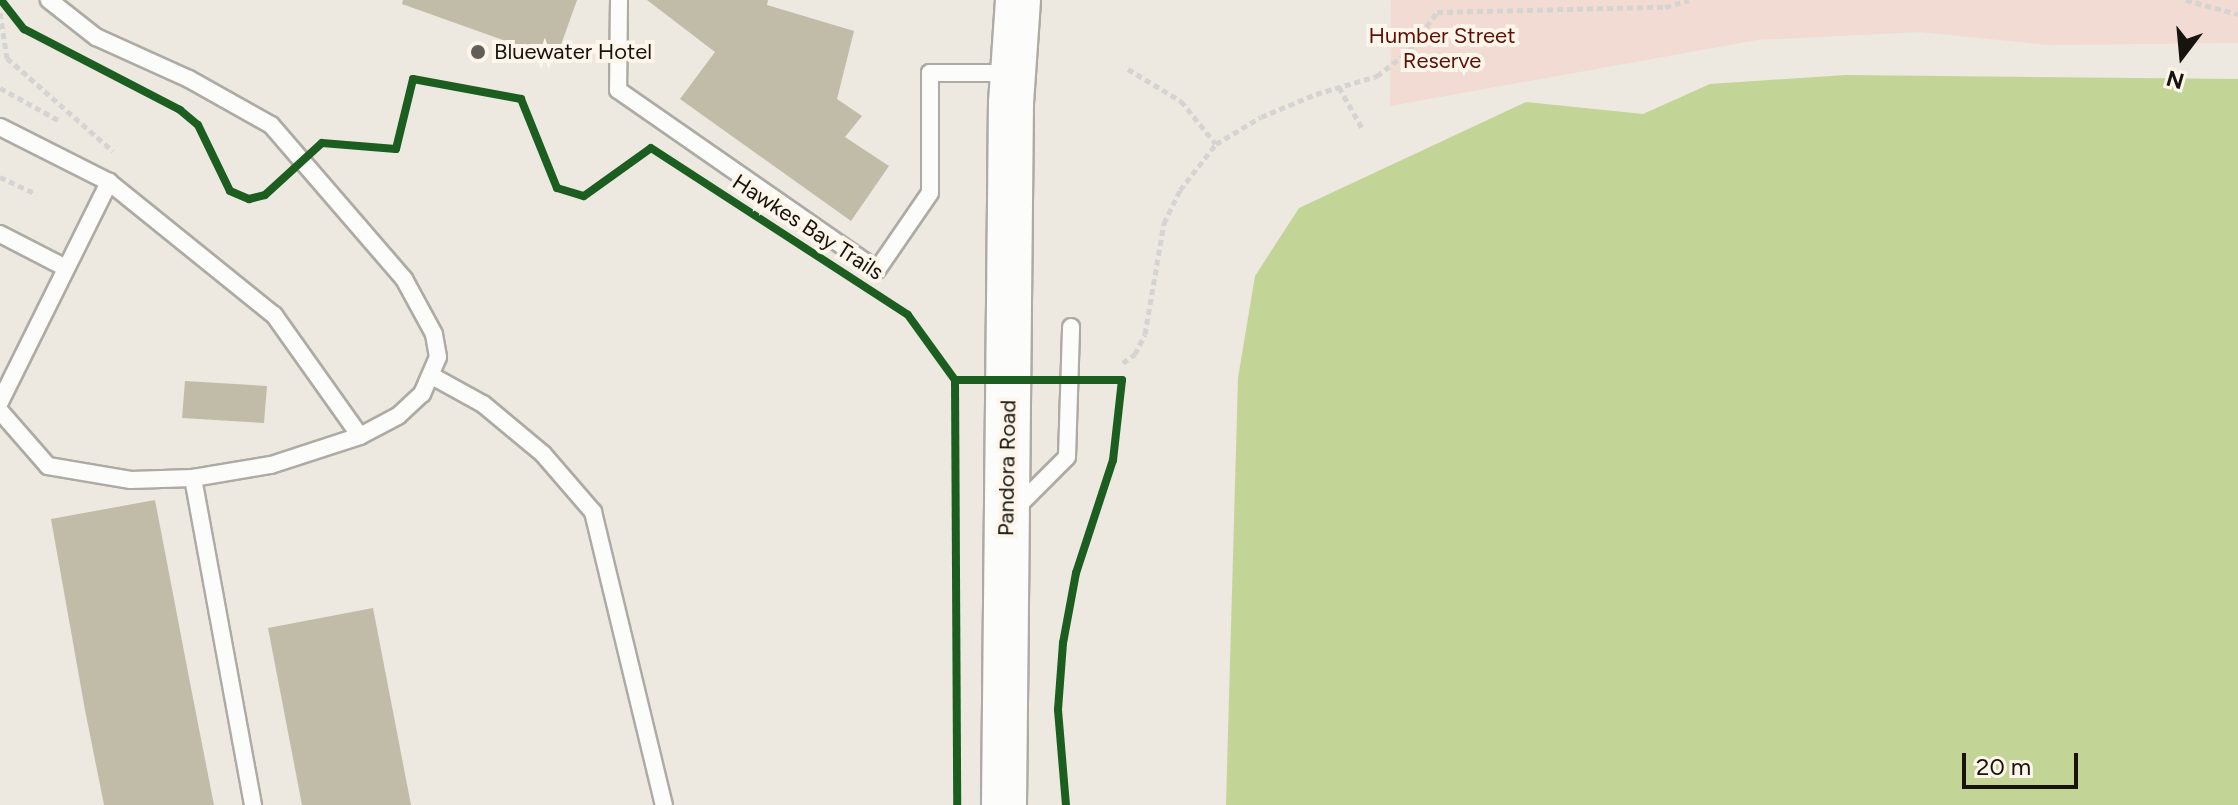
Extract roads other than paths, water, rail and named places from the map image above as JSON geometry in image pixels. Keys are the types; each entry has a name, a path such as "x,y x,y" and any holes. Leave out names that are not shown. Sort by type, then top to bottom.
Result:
{"main road":[{"name":"Pandora Road","path":"1004,805 1007,518 1021,27"}],"lane":[{"path":"0,411 48,466 131,480 193,478 271,465 360,436 398,416 422,394 438,357 434,334 404,279 271,125 189,79 96,37 49,0"},
{"path":"619,0 618,90 877,270 930,193 930,73 1021,27"},
{"path":"0,127 109,182 274,315 360,436"},
{"path":"0,402 109,182"},
{"path":"0,234 66,268"},
{"path":"1007,518 1067,457 1071,327"},
{"path":"432,376 483,404 543,454 593,512 664,805"},
{"path":"193,478 253,805"}],"place":[{"name":"Bluewater Hotel","path":"478,52"}],"park label":[{"name":"Humber Street Reserve","path":"1442,48"}]}
